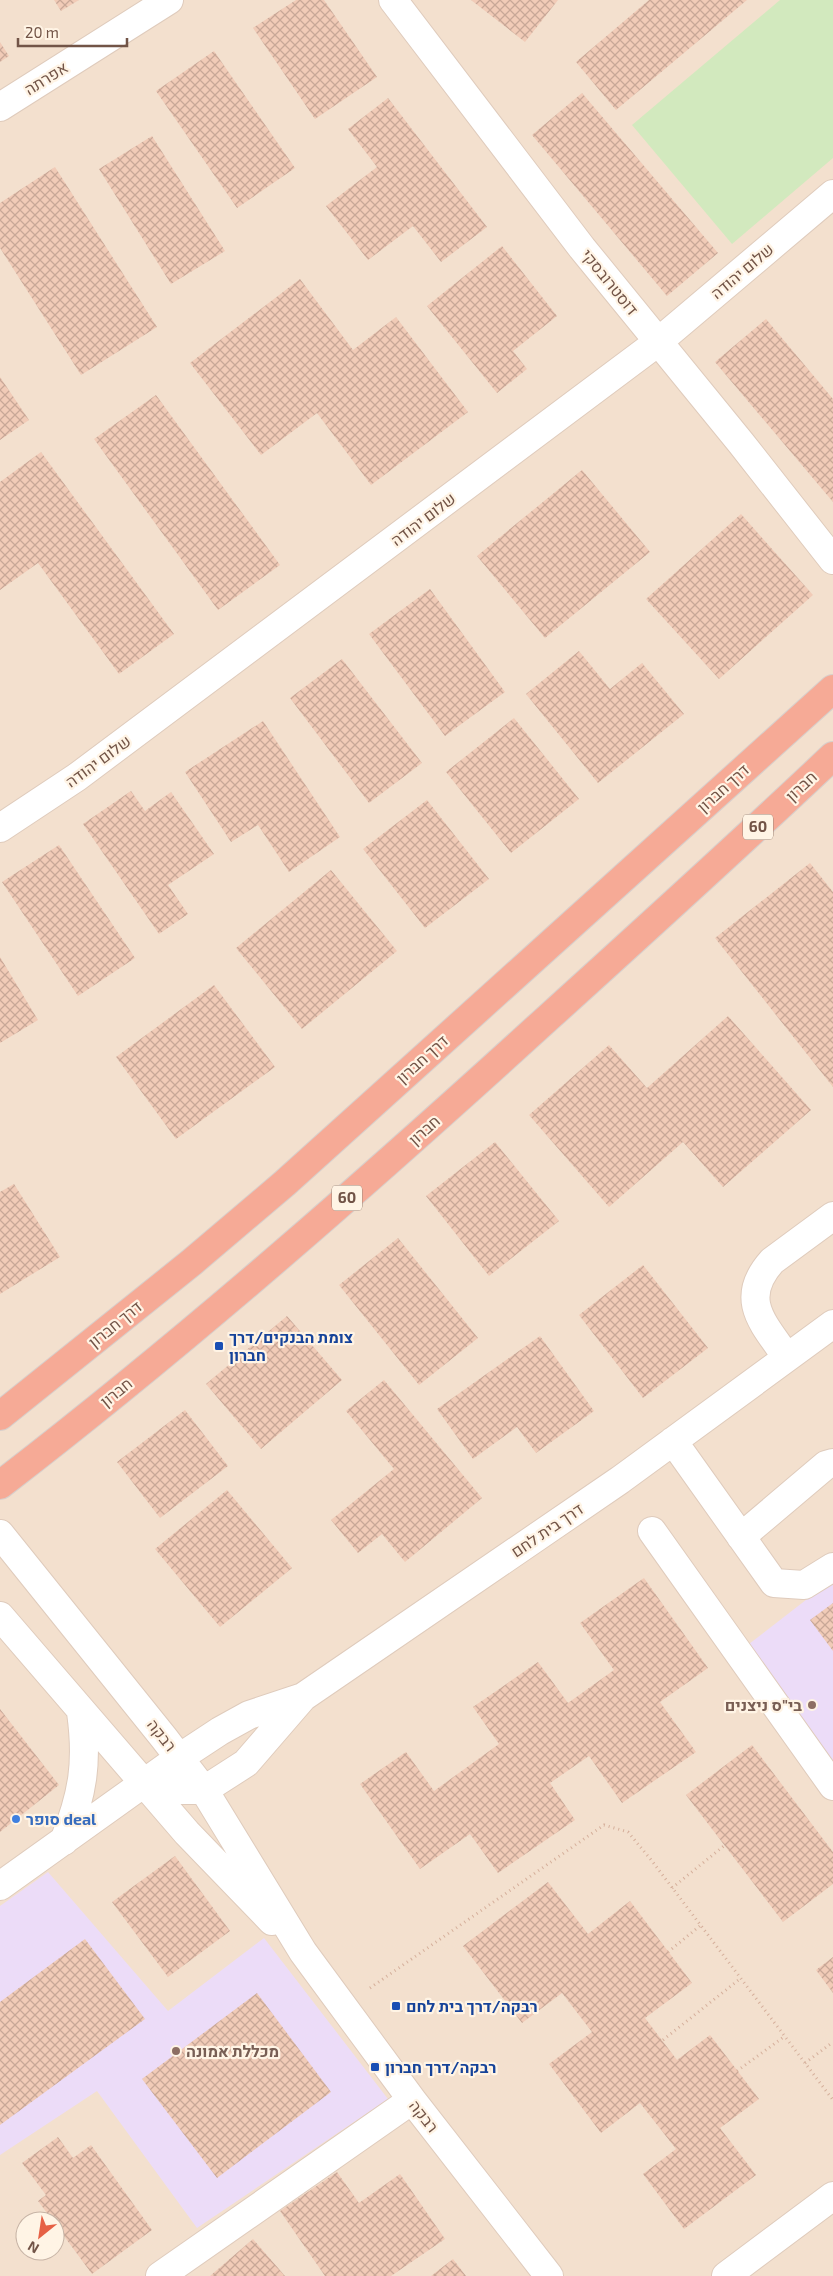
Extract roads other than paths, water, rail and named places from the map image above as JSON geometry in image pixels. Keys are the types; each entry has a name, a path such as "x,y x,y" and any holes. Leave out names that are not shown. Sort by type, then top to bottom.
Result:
{"highway":[{"name":"דרך חברון","path":"0,1416 192,1262 285,1183 833,690"},
{"name":"חברון","path":"0,1485 166,1352 293,1246 436,1120 833,756"}],"street":[{"name":"אפרתה","path":"0,107 169,0"},
{"name":"דוסטרובסקי","path":"393,0 582,248 833,560"},
{"name":"שלום יהודה","path":"0,828 93,765 658,342 833,194"},
{"path":"786,1356 757,1312 754,1303 758,1282 764,1270 772,1261 833,1216"},
{"name":"דרך בית לחם","path":"204,1790 246,1763 303,1697 620,1480 786,1356 833,1324"},
{"path":"672,1441 774,1583 804,1585 833,1567"},
{"path":"741,1537 826,1465 833,1463"},
{"path":"652,1531 833,1786"},
{"name":"רבקה","path":"0,1534 204,1790 303,1952 412,2100 549,2276"},
{"name":"רבקה","path":"0,1616 81,1712 225,1874 303,1952"},
{"name":"דרך בית לחם","path":"0,1886 179,1758 249,1715 303,1697"},
{"path":"64,1841 73,1816 84,1769 85,1742 81,1712"},
{"path":"143,1783 173,1790 204,1790"},
{"path":"160,2276 412,2100"},
{"path":"726,2276 833,2196"}],"place":[{"name":"צומת הבנקים/דרך חברון","path":"219,1346"},
{"name":"בי\"ס ניצנים","path":"812,1705"},
{"name":"סופר deal","path":"16,1819"},
{"name":"רבקה/דרך בית לחם","path":"396,2006"},
{"name":"מכללת אמונה","path":"176,2051"},
{"name":"רבקה/דרך חברון","path":"375,2067"}]}
